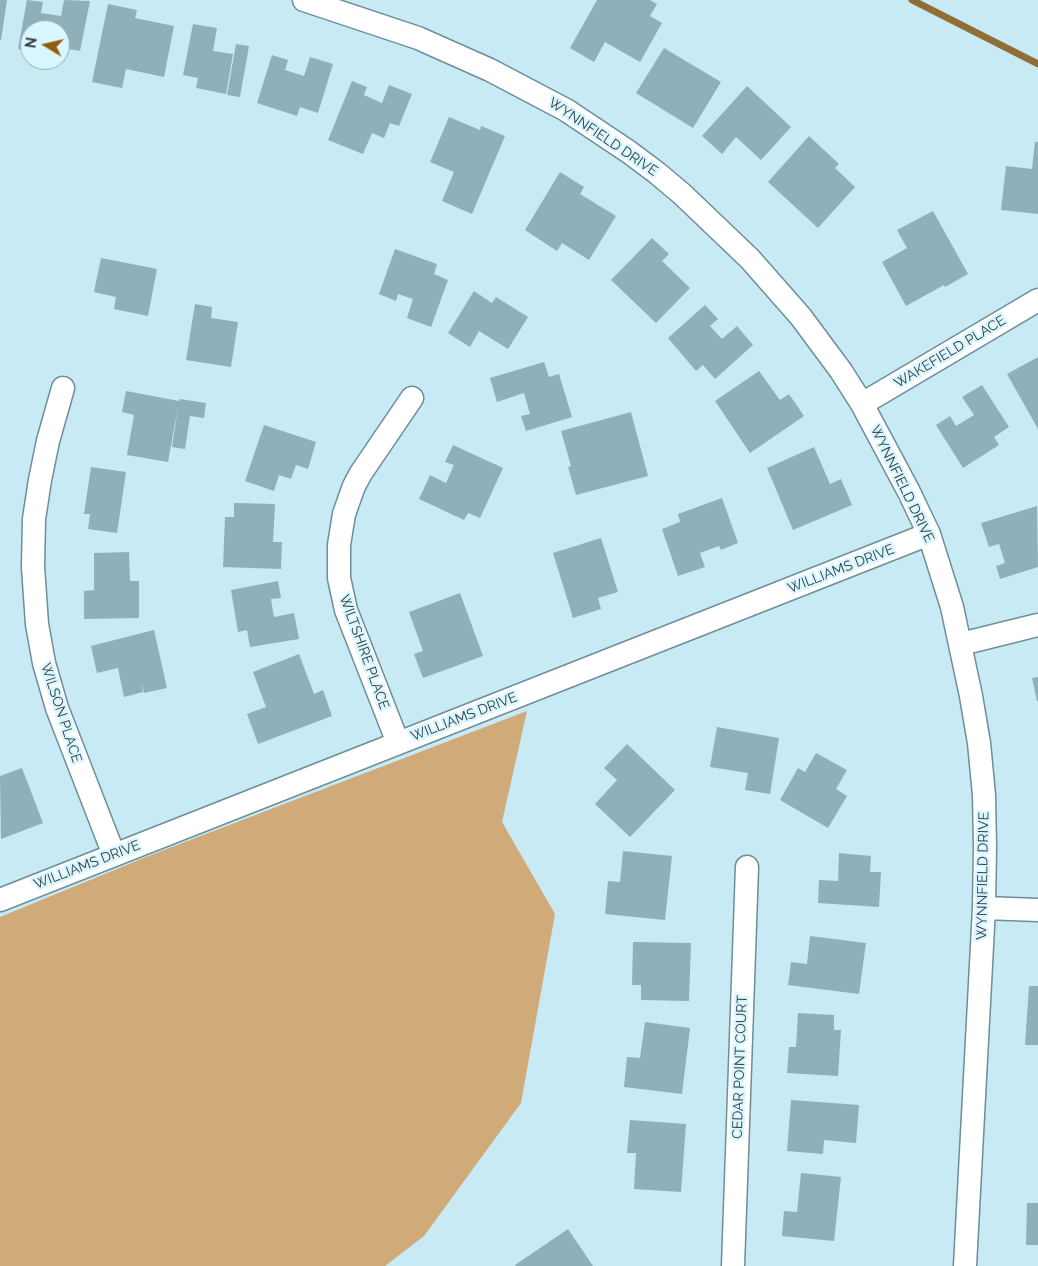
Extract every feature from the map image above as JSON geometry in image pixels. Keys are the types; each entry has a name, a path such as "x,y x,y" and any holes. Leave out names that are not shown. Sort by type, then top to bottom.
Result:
{"street":[{"name":"WYNNFIELD DRIVE","path":"304,0 340,5 490,70 566,110 629,152 682,194 750,259 801,317 841,371 862,404 909,492 928,534 952,607 961,644 979,744 984,795 984,908 965,1266"},
{"name":"WAKEFIELD PLACE","path":"862,404 1038,300"},
{"name":"WILSON PLACE","path":"63,388 43,462 34,519 33,567 37,624 44,663 57,708 114,855"},
{"name":"WILTSHIRE PLACE","path":"398,743 346,610 339,578 338,553 344,514 354,486 412,398"},
{"name":"WILLIAMS DRIVE","path":"0,900 928,534"},
{"path":"961,644 1038,625"},
{"name":"CEDAR POINT COURT","path":"733,1266 747,867"},
{"path":"984,908 1038,910"}],"shaded area":[{"path":"527,711 502,822 555,914 521,1103 424,1236 385,1266 0,1266 0,917 151,855"}],"building":[{"path":"0,0 7,0 1,40 0,40"},
{"path":"27,0 43,2 41,13 61,16 64,0 90,1 80,51 70,49 70,20 23,20"},
{"path":"597,0 650,0 657,4 650,16 662,23 640,62 605,42 594,62 570,48"},
{"path":"108,4 137,10 135,18 174,26 164,77 126,69 122,88 92,82"},
{"path":"193,24 217,28 213,51 233,54 226,94 196,88 198,78 183,75"},
{"path":"236,44 249,46 240,97 227,95"},
{"path":"664,48 721,82 693,128 636,93"},
{"path":"272,55 288,60 285,70 304,76 310,57 333,64 318,113 300,107 297,116 257,103"},
{"path":"352,81 367,87 364,95 382,103 389,85 412,94 399,126 390,123 384,138 372,133 363,154 328,140"},
{"path":"747,86 791,127 761,160 736,137 722,154 702,136"},
{"path":"449,117 480,130 481,126 505,136 472,214 442,201 454,172 430,162"},
{"path":"809,136 839,164 835,168 855,187 818,228 768,182"},
{"path":"1035,142 1038,142 1038,214 1001,210 1006,166 1032,169"},
{"path":"560,172 584,187 580,194 616,216 589,260 562,243 557,251 525,230"},
{"path":"933,211 968,274 906,306 882,262 907,248 897,230"},
{"path":"652,238 669,254 662,261 690,288 656,323 611,280"},
{"path":"395,249 437,264 434,274 448,280 431,327 407,318 413,299 398,294 396,301 379,294"},
{"path":"101,258 157,269 148,316 114,309 116,297 94,292"},
{"path":"474,291 492,303 496,297 528,317 508,349 479,331 470,347 448,333"},
{"path":"195,304 212,307 211,318 238,322 231,367 186,360"},
{"path":"705,305 718,319 710,326 722,339 737,326 753,345 715,379 703,365 696,371 668,338"},
{"path":"1038,357 1038,429 1007,374"},
{"path":"544,362 549,377 559,374 572,417 526,431 521,416 530,414 524,393 497,402 490,378"},
{"path":"759,371 780,400 789,394 804,416 750,453 715,401"},
{"path":"982,385 1009,427 994,437 999,445 963,468 936,425 950,416 956,426 974,415 962,397"},
{"path":"126,391 179,401 180,399 206,403 204,418 190,416 185,449 172,447 178,407 168,462 127,455 134,415 122,412"},
{"path":"631,412 648,476 576,495 568,467 571,466 561,431"},
{"path":"264,425 316,442 308,469 296,465 291,479 279,475 274,491 245,481"},
{"path":"453,445 503,468 480,518 468,513 464,520 419,499 430,475 446,483 454,465 445,462"},
{"path":"814,447 830,484 841,479 852,505 793,530 767,468"},
{"path":"91,467 126,472 117,533 88,529 90,514 84,514"},
{"path":"722,498 738,543 721,550 719,546 700,553 705,567 678,576 662,529 680,522 678,514"},
{"path":"234,503 275,504 273,542 282,542 281,569 223,567 225,517 234,517"},
{"path":"1037,506 1038,567 1000,579 996,566 1005,563 999,544 989,547 981,523"},
{"path":"601,538 618,592 598,598 601,609 573,618 553,553"},
{"path":"129,552 130,581 139,581 139,618 84,619 84,591 94,590 94,553"},
{"path":"278,581 281,598 271,599 274,617 294,613 299,639 250,647 247,630 238,632 231,590"},
{"path":"460,593 483,656 423,678 414,654 423,651 409,612"},
{"path":"154,630 167,688 144,693 142,683 143,692 124,697 118,668 97,673 91,646"},
{"path":"299,654 314,694 323,690 332,716 258,744 247,714 266,707 253,672"},
{"path":"1038,677 1038,701 1037,701 1032,678"},
{"path":"717,727 779,738 770,794 745,790 748,773 710,767"},
{"path":"627,744 675,790 630,837 595,804 617,780 604,768"},
{"path":"816,753 847,770 836,789 847,796 828,828 780,800 798,768 805,772"},
{"path":"22,768 43,823 1,839 0,776"},
{"path":"623,851 672,856 665,920 605,914 608,881 620,882"},
{"path":"839,853 871,856 870,872 881,872 879,907 818,903 819,880 838,881"},
{"path":"810,936 866,943 859,994 788,985 791,962 807,964"},
{"path":"633,942 691,943 689,1001 641,1000 641,985 632,985"},
{"path":"1029,986 1038,986 1038,1045 1025,1045"},
{"path":"798,1013 834,1015 834,1030 841,1030 838,1076 787,1073 789,1047 796,1047"},
{"path":"645,1022 690,1028 682,1094 624,1087 627,1057 640,1058"},
{"path":"791,1100 859,1105 856,1143 824,1140 823,1154 787,1151"},
{"path":"630,1120 686,1124 681,1192 634,1189 636,1153 627,1153"},
{"path":"801,1173 841,1177 834,1241 782,1236 784,1211 797,1212"},
{"path":"1027,1203 1038,1203 1038,1245 1026,1245"},
{"path":"568,1229 593,1266 515,1265"}],"waterway":[{"path":"912,0 1038,64"}]}
